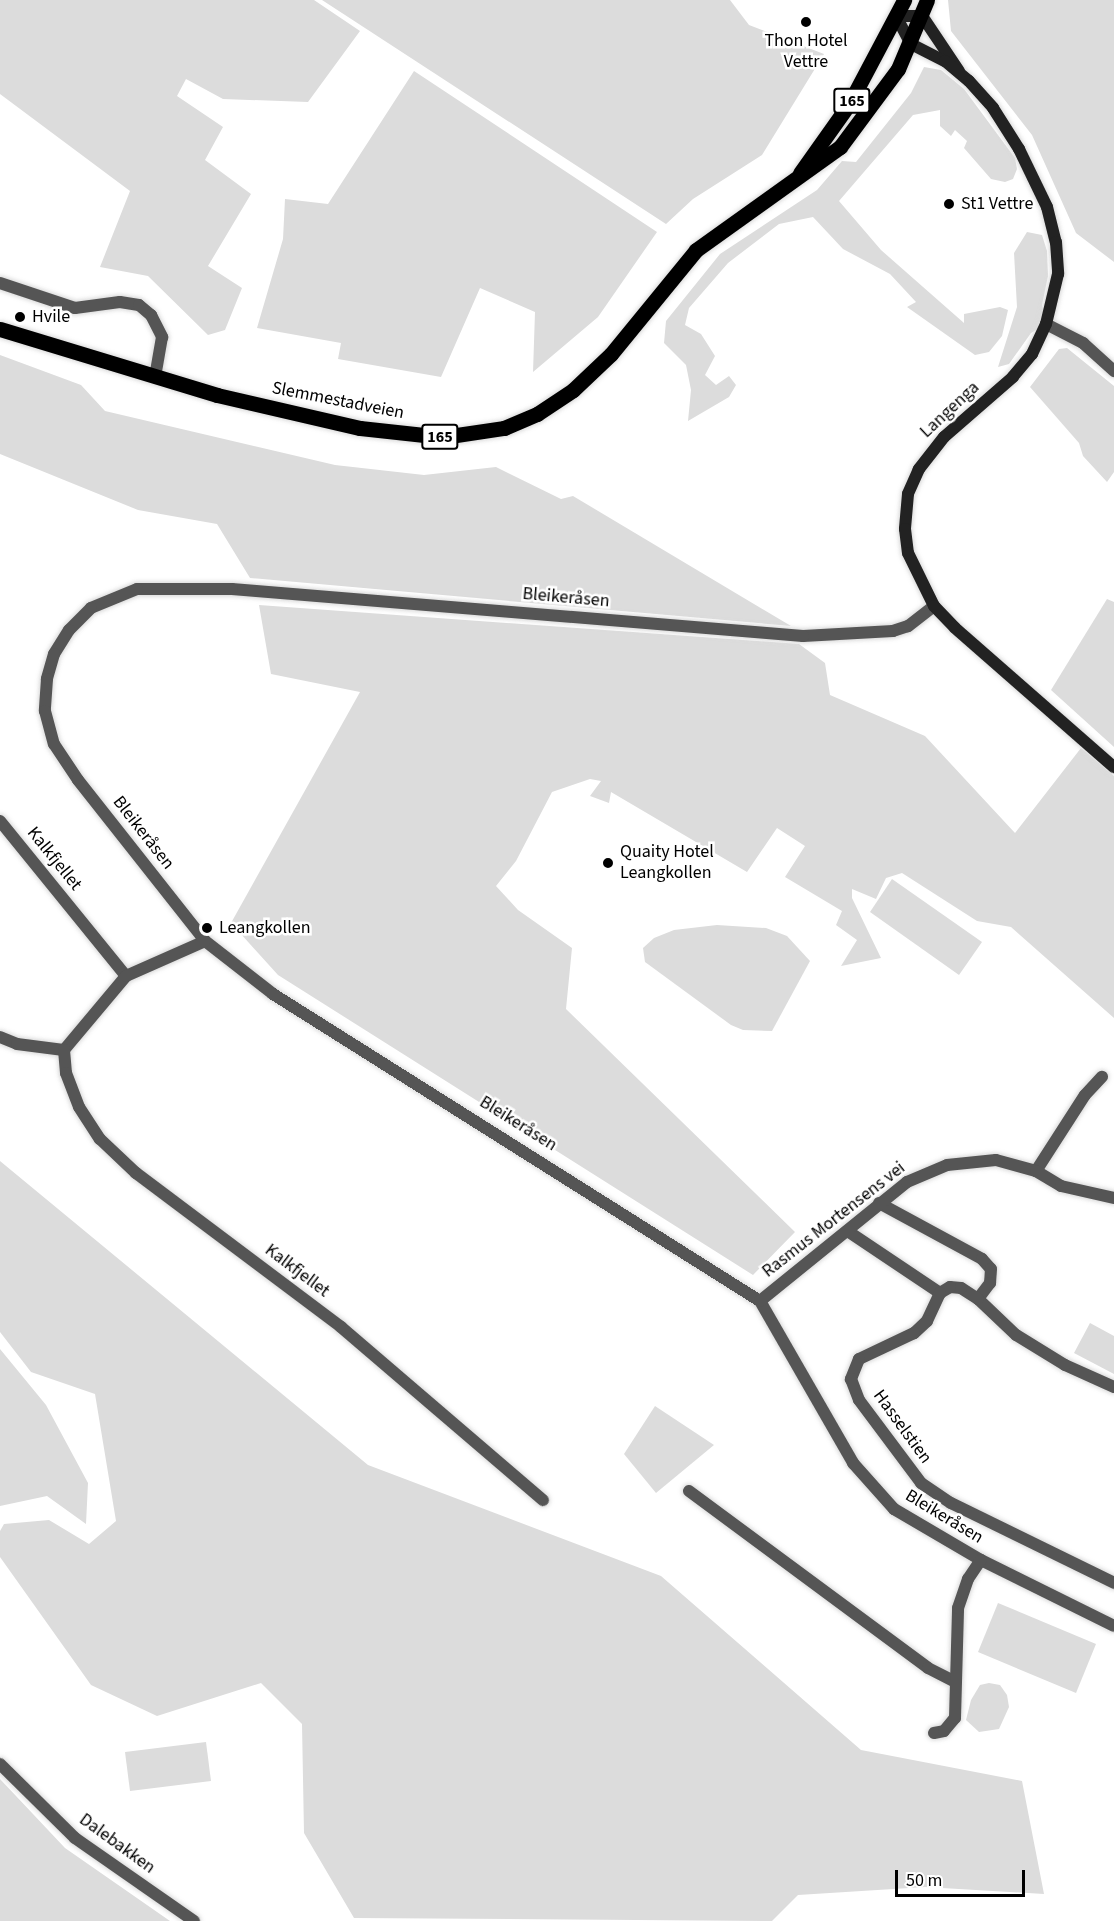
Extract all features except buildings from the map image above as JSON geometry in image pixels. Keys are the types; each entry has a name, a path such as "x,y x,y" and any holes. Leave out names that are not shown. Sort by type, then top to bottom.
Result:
{"main road":[{"name":"Slemmestadveien","path":"797,178 849,104 903,0"},
{"name":"Slemmestadveien","path":"0,329 155,377 281,411 396,434 443,437 494,431 537,414 573,390 611,354 696,250 826,160 851,134 911,44 927,0"},
{"path":"911,44 896,16 922,16"},
{"name":"Langenga","path":"922,16 959,71 993,108 1019,149 1047,207 1056,242 1058,274 1046,324 1032,354 1013,377 932,450 908,494 905,529 908,554 934,606 1114,766"},
{"name":"Langenga","path":"911,44 959,71"}],"street":[{"path":"0,283 75,308 120,302 139,305 151,315 162,337 155,377"},
{"path":"1046,324 1083,343 1114,371"},
{"name":"Bleikeråsen","path":"934,606 908,626 893,631 838,637 232,589 137,589 114,596 91,608 69,630 54,654 47,679 45,711 54,744 205,941 273,994 760,1301 869,1484 894,1509 981,1560 1114,1626"},
{"name":"Kalkfjellet","path":"0,821 126,976"},
{"path":"0,1037 17,1044 64,1050 126,976 205,941"},
{"name":"Kalkfjellet","path":"64,1050 66,1073 79,1107 100,1139 136,1173 341,1327 543,1500"},
{"path":"1036,1171 1084,1095 1102,1077"},
{"name":"Rasmus Mortensens vei","path":"760,1301 849,1232 879,1203 908,1182 947,1165 996,1160 1036,1171 1061,1186 1114,1197"},
{"path":"879,1203 982,1260 991,1269 990,1283 978,1299"},
{"path":"849,1232 940,1293 950,1287 961,1288 978,1299 1016,1335 1065,1365 1114,1387"},
{"name":"Hasselstien","path":"940,1293 927,1321 914,1334 859,1359 851,1379 859,1400 921,1483 951,1503 1114,1583"},
{"path":"689,1491 923,1664 954,1681"},
{"name":"Bleikeråsen","path":"934,1733 944,1731 955,1719 954,1681 958,1608 968,1579 981,1560"},
{"name":"Dalebakken","path":"0,1764 75,1838 194,1921"}],"shaded area":[{"path":"0,0 314,0 360,31 308,102 223,99 186,79 177,96 223,127 205,160 251,194 208,266 242,288 225,330 208,335 148,276 100,267 130,191 0,94"},
{"path":"322,0 730,0 749,25 824,54 762,155 693,199 666,224"},
{"path":"948,0 1114,0 1114,262 1076,233 1032,135 951,31"},
{"path":"924,67 941,70 964,89 1015,158 1017,169 1013,179 1005,182 991,179 964,148 967,141 955,130 951,136 940,126 940,110 913,115 839,201 881,250 964,323 964,314 1000,307 1008,310 1002,336 989,352 975,355 907,307 916,302 890,274 843,249 813,217 779,224 728,263 689,308 685,325 701,334 715,356 705,375 716,385 729,376 736,385 729,397 688,421 691,390 686,365 664,343 666,321 720,254 817,190 842,161 856,162 911,93"},
{"path":"414,71 657,232 598,317 533,372 535,312 480,288 441,377 338,359 341,343 257,328 283,239 285,199 328,204"},
{"path":"1027,232 1042,235 1047,251 1048,276 1042,305 1046,324 1031,333 1009,364 998,367 1017,307 1014,253"},
{"path":"1067,348 1114,386 1114,472 1107,482 1083,456 1079,443 1030,387 1059,349"},
{"path":"0,355 81,385 105,411 335,465 424,475 496,467 561,499 573,496 791,626 250,578 217,524 138,510 0,454"},
{"path":"1107,599 1114,602 1114,747 1051,690"},
{"path":"259,605 799,644 825,663 830,695 925,736 1015,833 1081,748 1114,776 1114,1018 1011,927 977,921 902,873 886,878 876,899 852,889 852,898 881,958 841,966 857,940 836,925 842,911 785,877 805,846 777,828 747,872 611,792 609,803 590,796 601,781 590,779 552,792 516,861 496,886 518,910 572,948 566,1009 795,1232 753,1275 278,975 231,923 360,692 271,674"},
{"path":"892,879 982,942 959,975 870,912"},
{"path":"717,925 766,928 787,936 810,961 772,1031 743,1030 731,1025 645,962 643,948 654,938 674,930"},
{"path":"0,1161 368,1465 661,1576 861,1750 1022,1781 1044,1894 925,1887 798,1895 772,1921 354,1918 304,1833 302,1724 261,1683 157,1716 91,1685 0,1557 0,1531 4,1524 49,1520 89,1544 116,1521 95,1394 31,1372 0,1332"},
{"path":"1090,1323 1114,1336 1114,1374 1074,1353"},
{"path":"0,1349 46,1405 88,1483 86,1524 47,1496 0,1506"},
{"path":"655,1406 714,1445 656,1493 624,1454"},
{"path":"998,1603 1096,1644 1076,1693 978,1652"},
{"path":"989,1683 1000,1685 1007,1695 1009,1707 999,1729 979,1732 966,1720 971,1700 980,1685"},
{"path":"206,1742 211,1781 130,1791 125,1752"},
{"path":"0,1779 65,1848 170,1921 0,1921"}],"place":[{"name":"Thon Hotel Vettre","path":"806,22"},
{"name":"St1 Vettre","path":"949,204"},
{"name":"Hvile","path":"20,317"},
{"name":"Quaity Hotel Leangkollen","path":"608,863"},
{"name":"Leangkollen","path":"207,928"}]}
